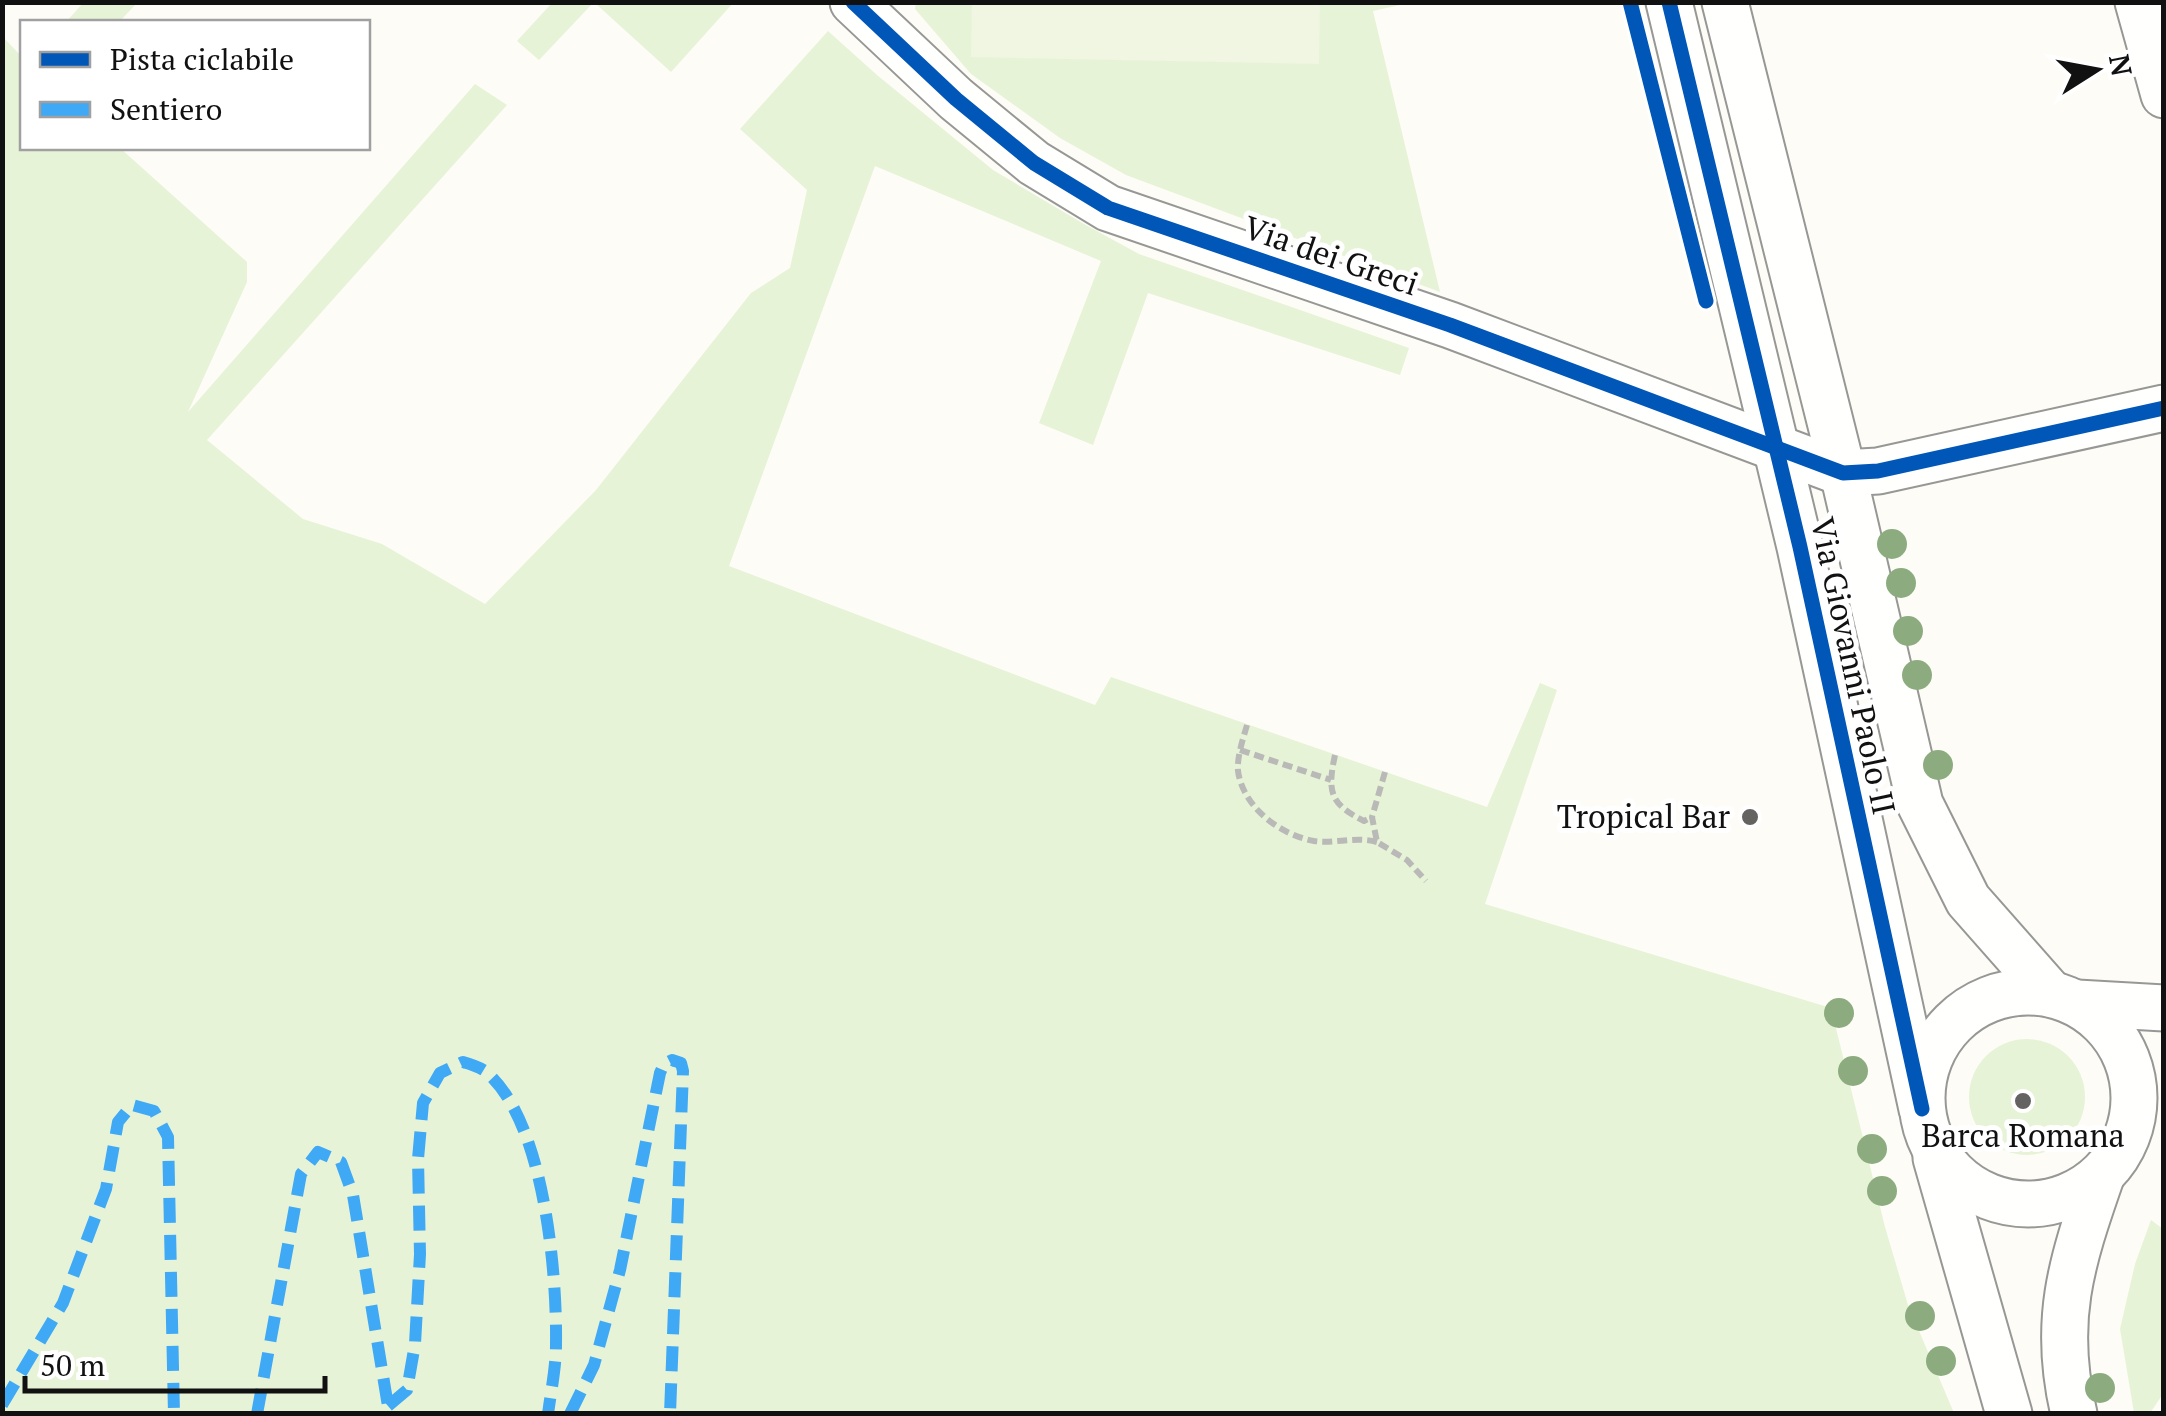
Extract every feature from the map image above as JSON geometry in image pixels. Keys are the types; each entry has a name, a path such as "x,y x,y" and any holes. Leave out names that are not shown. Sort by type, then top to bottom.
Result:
{"street":[{"name":"Via Giovanni Paolo II","path":"1669,2 1800,547 1927,1125 2010,1414"},
{"name":"Via Giovanni Paolo II","path":"1725,2 1843,473 1920,804 1968,900 2063,998"},
{"path":"2138,2 2164,94"},
{"name":"Via dei Greci","path":"869,9 956,100 1034,163 1108,208 1450,325 1843,473"},
{"path":"1843,473 1878,471 2164,408"},
{"path":"2164,1008 2022,991 1994,996 1968,1009 1947,1029 1931,1053 1923,1080 1927,1125 1946,1166 1967,1186 1993,1199 2021,1205 2050,1203 2078,1193 2164,1113"},
{"path":"2063,998 2098,1017 2120,1043 2132,1072 2134,1114 2076,1247 2062,1318 2074,1414"}],"path":[{"path":"1247,725 1238,768 1243,790 1272,823 1294,836 1314,841 1366,838 1407,860 1426,881"},
{"path":"1240,750 1330,780"},
{"path":"1335,756 1330,780 1338,805 1364,821 1372,817"},
{"path":"1376,842 1372,817 1385,772"}],"green space":[{"path":"84,2 137,2 121,20 68,20"},
{"path":"916,2 1409,3 1373,11 1440,292 1126,175 1060,138 971,74 915,9"},
{"path":"552,3 593,3 539,60 517,41"},
{"path":"595,3 733,3 671,72"},
{"path":"972,3 1320,3 1319,64 971,57"},
{"path":"828,31 993,170 1084,224 1139,254 1409,348 1400,375 1148,293 1093,445 1039,423 1101,261 875,166 729,566 1095,705 1111,677 1487,807 1540,683 1557,690 1485,904 1831,1008 1908,1305 1954,1413 3,1413 3,37 20,55 20,150 122,150 247,262 247,282 188,412 475,84 507,105 207,440 303,519 382,544 485,604 596,490 751,293 790,268 807,190 740,129"},
{"path":"2027,1039 2049,1043 2068,1056 2081,1075 2085,1097 2081,1119 2068,1138 2049,1151 2027,1155 2005,1151 1986,1138 1973,1119 1969,1097 1973,1075 1986,1056 2005,1043"},
{"path":"2151,1220 2163,1229 2163,1394 2150,1413 2134,1413 2120,1329 2135,1264"}],"marked path":[{"path":"570,1414 594,1365 620,1270 660,1073 664,1064 672,1060 681,1063 683,1071 670,1414"},
{"path":"388,1406 407,1390 415,1344 420,1254 418,1159 423,1103 440,1073 463,1062 485,1071 505,1094 534,1159 550,1238 556,1313 548,1414"},
{"path":"2,1405 63,1303 106,1189 118,1122 132,1105 154,1111 168,1137 174,1414"},
{"path":"257,1414 301,1174 318,1152 341,1162 353,1195 388,1406 385,1414"}],"cycle path":[{"path":"853,2 956,99 1034,163 1108,208 1450,325 1843,473 1878,471 2164,408"},
{"path":"1630,2 1706,301"},
{"path":"1669,2 1800,547 1922,1109"}],"place":[{"name":"Tropical Bar","path":"1750,817"},
{"name":"Barca Romana","path":"2023,1101"}]}
